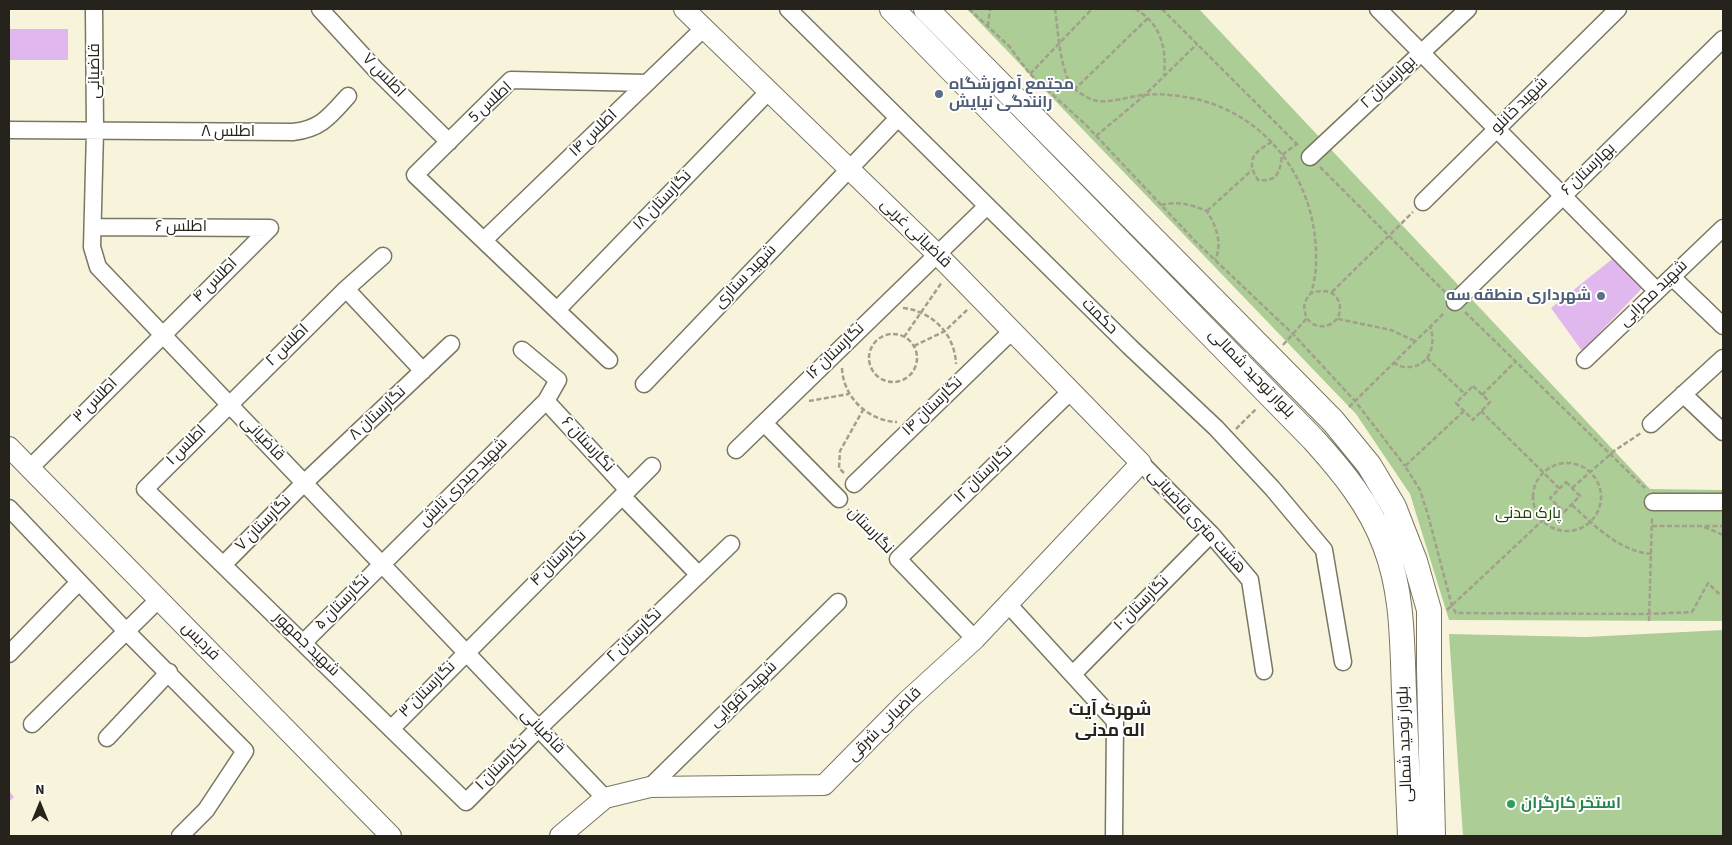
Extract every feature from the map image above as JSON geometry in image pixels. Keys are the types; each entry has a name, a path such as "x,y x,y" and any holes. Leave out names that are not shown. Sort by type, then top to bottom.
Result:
{"main road":[{"name":"بلوار توحید شمالی","path":"892,9 1314,439 1347,477 1364,503 1385,545 1398,588 1410,836"},
{"name":"بلوار توحید شمالی","path":"926,9 1333,421 1369,465 1394,507 1416,561 1429,610 1433,836"}],"street":[{"name":"قاضیانی","path":"94,9 95,131 92,248 98,267 605,798"},
{"name":"اطلس ۷","path":"320,9 376,70 449,142"},
{"name":"قاضیانی غربی","path":"684,9 937,254 1141,463"},
{"name":"حکمت","path":"788,9 1130,347 1226,439 1272,488 1324,550 1343,662"},
{"path":"1378,9 1657,291"},
{"name":"بهارستان ۲","path":"1310,157 1468,9"},
{"name":"شهید خانلو","path":"1423,202 1618,9"},
{"name":"اطلس ۱۴","path":"484,240 704,28"},
{"name":"بهارستان ۶","path":"1455,302 1723,39"},
{"name":"اطلس 5","path":"484,240 415,175 511,80 647,83"},
{"name":"نگارستان ۱۸","path":"556,310 769,91"},
{"name":"اطلس ۸","path":"9,130 293,132 308,130 322,123 348,96"},
{"name":"شهید ستاری","path":"644,384 898,118"},
{"name":"نگارستان ۱۶","path":"736,450 987,206"},
{"name":"اطلس ۶","path":"93,227 270,228"},
{"name":"اطلس ۴","path":"163,335 270,228"},
{"name":"شهید محرابی","path":"1585,360 1723,228"},
{"path":"484,240 609,360"},
{"name":"اطلس ۲","path":"229,404 346,289 383,256"},
{"path":"1672,277 1723,326"},
{"path":"346,289 423,371"},
{"name":"نگارستان ۱۴","path":"854,484 1012,331"},
{"name":"اطلس ۳","path":"30,468 163,335"},
{"name":"نگارستان ۸","path":"304,483 451,344"},
{"name":"شهید حیدری تابش","path":"382,564 546,401 558,380 522,350"},
{"path":"1651,424 1723,358"},
{"name":"نگارستان ۱۲","path":"898,559 1071,391"},
{"path":"1683,394 1723,432"},
{"name":"نگارستان ۶","path":"546,401 699,575"},
{"name":"اطلس ۱","path":"145,488 229,404"},
{"name":"نگارستان","path":"764,423 839,499"},
{"name":"فردیس","path":"9,447 391,836"},
{"name":"هشت متری قاضیانی","path":"1141,463 1211,534 1250,580 1264,671"},
{"name":"قاضیانی شرقی","path":"560,836 605,798 650,787 824,785 906,702 975,639 1141,463"},
{"name":"نگارستان ۴","path":"466,652 652,466"},
{"name":"نگارستان ۷","path":"224,565 304,483"},
{"name":"شهید جمهور","path":"145,488 466,802"},
{"path":"1649,495 1723,502"},
{"path":"9,508 126,631 245,751 206,810 180,836"},
{"name":"نگارستان ۱۰","path":"1072,674 1211,534"},
{"name":"نگارستان ۲","path":"539,728 731,544"},
{"name":"نگارستان","path":"898,559 975,639"},
{"name":"نگارستان ۵","path":"303,643 382,564"},
{"path":"9,654 80,582"},
{"path":"32,724 159,600"},
{"name":"شهید تقوایی","path":"650,787 838,602"},
{"path":"1008,604 1115,721 1114,836"},
{"name":"نگارستان ۳","path":"391,729 466,652"},
{"path":"107,738 168,672"},
{"name":"نگارستان ۱","path":"466,802 539,728"}],"path":[{"path":"969,9 1009,46 1030,74 1096,136 1215,260 1293,334 1355,401 1420,490 1452,606 1456,613 1649,614 1692,612 1708,583 1718,593 1723,595"},
{"path":"988,26 990,9"},
{"path":"1055,9 1061,60 1066,76 1074,90 1094,100 1117,100 1145,95 1176,96 1214,104 1235,114 1255,127 1272,142 1300,180 1309,202 1314,224 1317,247 1316,270 1312,293 1306,300 1304,310 1307,318 1316,326 1328,326 1338,319 1341,309 1339,299 1332,292 1321,290 1312,293"},
{"path":"1030,74 1092,9"},
{"path":"1135,9 1148,18 1158,31 1164,45 1166,61 1164,77"},
{"path":"1162,9 1649,495 1652,526 1649,621"},
{"path":"1074,90 1148,18"},
{"path":"1096,136 1145,95 1197,44"},
{"path":"1272,142 1259,149 1252,159 1252,170 1258,180 1267,181 1275,178 1279,172 1282,154 1297,144"},
{"path":"1207,211 1252,170"},
{"path":"1161,205 1176,202 1189,204 1207,211 1216,227 1219,251 1215,260"},
{"path":"1332,292 1423,202"},
{"path":"904,336 939,285 954,272"},
{"path":"914,346 945,331 979,297"},
{"path":"1349,407 1455,302"},
{"path":"878,312 899,308 920,312 938,323 945,331 952,345 956,360 956,371 949,391"},
{"path":"1270,358 1307,318"},
{"path":"1338,319 1391,330 1415,341"},
{"path":"1393,363 1405,367 1418,365 1428,358 1434,342 1430,326"},
{"path":"890,334 904,336 914,346 917,360 912,373 902,381 888,382 875,376 868,364 872,344 884,336 890,334"},
{"path":"847,342 843,352 842,374 849,394 863,410 877,418 893,422 904,422 924,416"},
{"path":"1428,358 1465,394"},
{"path":"1482,395 1515,362"},
{"path":"1473,386 1490,402 1473,420 1456,403 1465,394 1473,386"},
{"path":"786,401 796,404 849,394"},
{"path":"1226,439 1270,394"},
{"path":"854,484 839,468 840,451 863,410"},
{"path":"1404,466 1464,411"},
{"path":"1481,411 1560,488"},
{"path":"1572,488 1651,424"},
{"path":"1562,462 1572,462 1583,466 1591,472 1598,481 1601,503 1597,513 1590,522 1581,528 1561,531 1542,521 1536,512 1533,502 1533,491 1536,481 1543,472 1551,466 1562,462"},
{"path":"1566,482 1580,496 1564,512 1550,498 1560,488 1566,482"},
{"name":"نگارستان","path":"839,499 898,559"},
{"path":"1572,505 1590,522 1622,545 1638,553 1651,554"},
{"path":"1430,627 1558,506"},
{"path":"1652,526 1723,526"},
{"path":"1702,526 1723,535"}],"green space":[{"name":"پارک مدنی","path":"967,9 1199,9 1650,489 1723,490 1723,621 1449,620 1410,494 1356,414"},
{"path":"1723,630 1723,836 1463,836 1449,634 1586,637"}],"building":[{"path":"9,29 68,29 68,60 9,60"},
{"name":"شهرداری منطقه سه","path":"1616,256 1647,283 1582,351 1551,308"},
{"path":"9,791 14,797 9,802"}],"place":[{"name":"مجتمع آموزشگاه رانندگی نیایش","path":"939,94"},
{"name":"شهرداری منطقه سه","path":"1601,296"},
{"name":"استخر کارگران","path":"1511,804"}],"district":[{"name":"شهرک آیت اله مدنی","path":"1110,721"}]}
